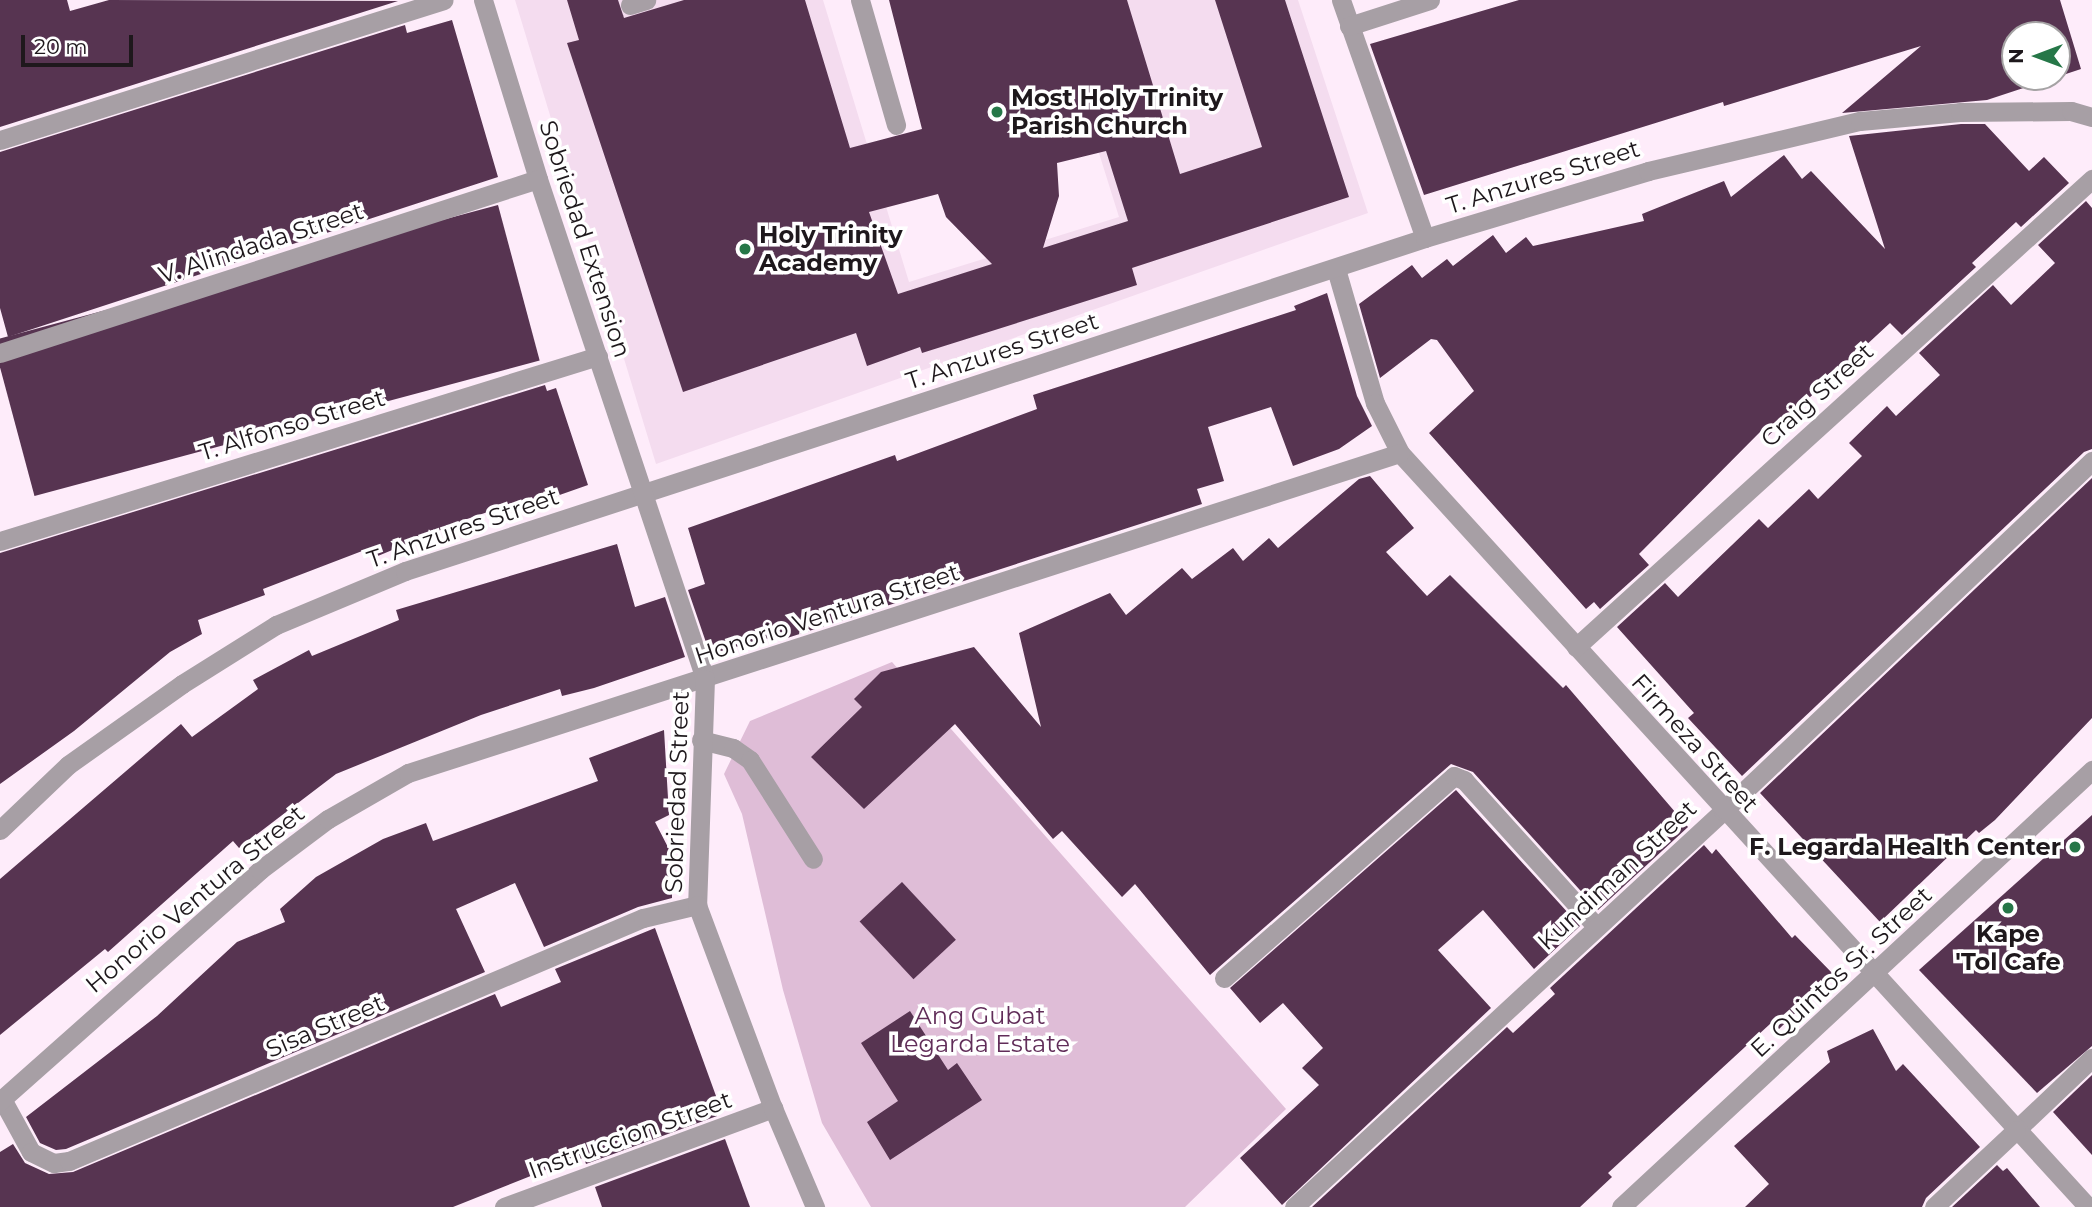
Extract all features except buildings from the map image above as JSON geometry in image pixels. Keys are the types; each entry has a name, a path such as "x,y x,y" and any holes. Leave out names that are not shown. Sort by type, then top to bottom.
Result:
{"street":[{"path":"0,139 443,0"},
{"name":"Sobriedad Extension","path":"483,0 538,179 642,493"},
{"path":"860,0 897,125"},
{"path":"1340,0 1425,238"},
{"path":"1349,26 1430,0"},
{"name":"T. Anzures Street","path":"0,831 68,765 182,684 276,625 405,572 1425,238 1648,171 1860,121 1974,112 2071,111 2092,117"},
{"name":"V. Alindada Street","path":"0,354 538,179"},
{"name":"Craig Street","path":"1576,647 2092,179"},
{"name":"Firmeza Street","path":"1336,269 1375,403 1400,453 1723,811 1878,973 2016,1130 2088,1207"},
{"name":"T. Alfonso Street","path":"0,541 598,356"},
{"name":"Honorio Ventura Street","path":"1,1100 251,878 328,819 408,773 530,731 705,679 1400,453"},
{"name":"Kundiman Street","path":"1294,1207 1723,811 2092,461"},
{"name":"Sobriedad Street","path":"642,493 705,679 697,905 773,1108 815,1207"},
{"path":"701,740 733,748 750,760 813,859"},
{"name":"E. Quintos Sr. Street","path":"1621,1207 1878,973 2092,770"},
{"path":"1224,978 1454,776 1464,780 1597,927"},
{"name":"Sisa Street","path":"1,1100 31,1152 54,1163 69,1161 643,918 697,905"},
{"path":"1934,1207 2092,1058"},
{"name":"Instruccion Street","path":"504,1207 773,1108"}],"shaded area":[{"name":"Holy Trinity Academy","path":"515,0 823,0 909,282 1119,217 1051,0 1298,0 1368,213 656,464"}],"green space":[{"name":"Ang Gubat Legarda Estate","path":"892,662 1286,1109 1185,1207 871,1207 822,1123 783,990 742,814 724,774 750,721"}],"place":[{"name":"Most Holy Trinity Parish Church","path":"997,112"},
{"name":"Holy Trinity Academy","path":"745,249"},
{"name":"F. Legarda Health Center","path":"2075,847"},
{"name":"Kape 'Tol Cafe","path":"2008,908"}]}
